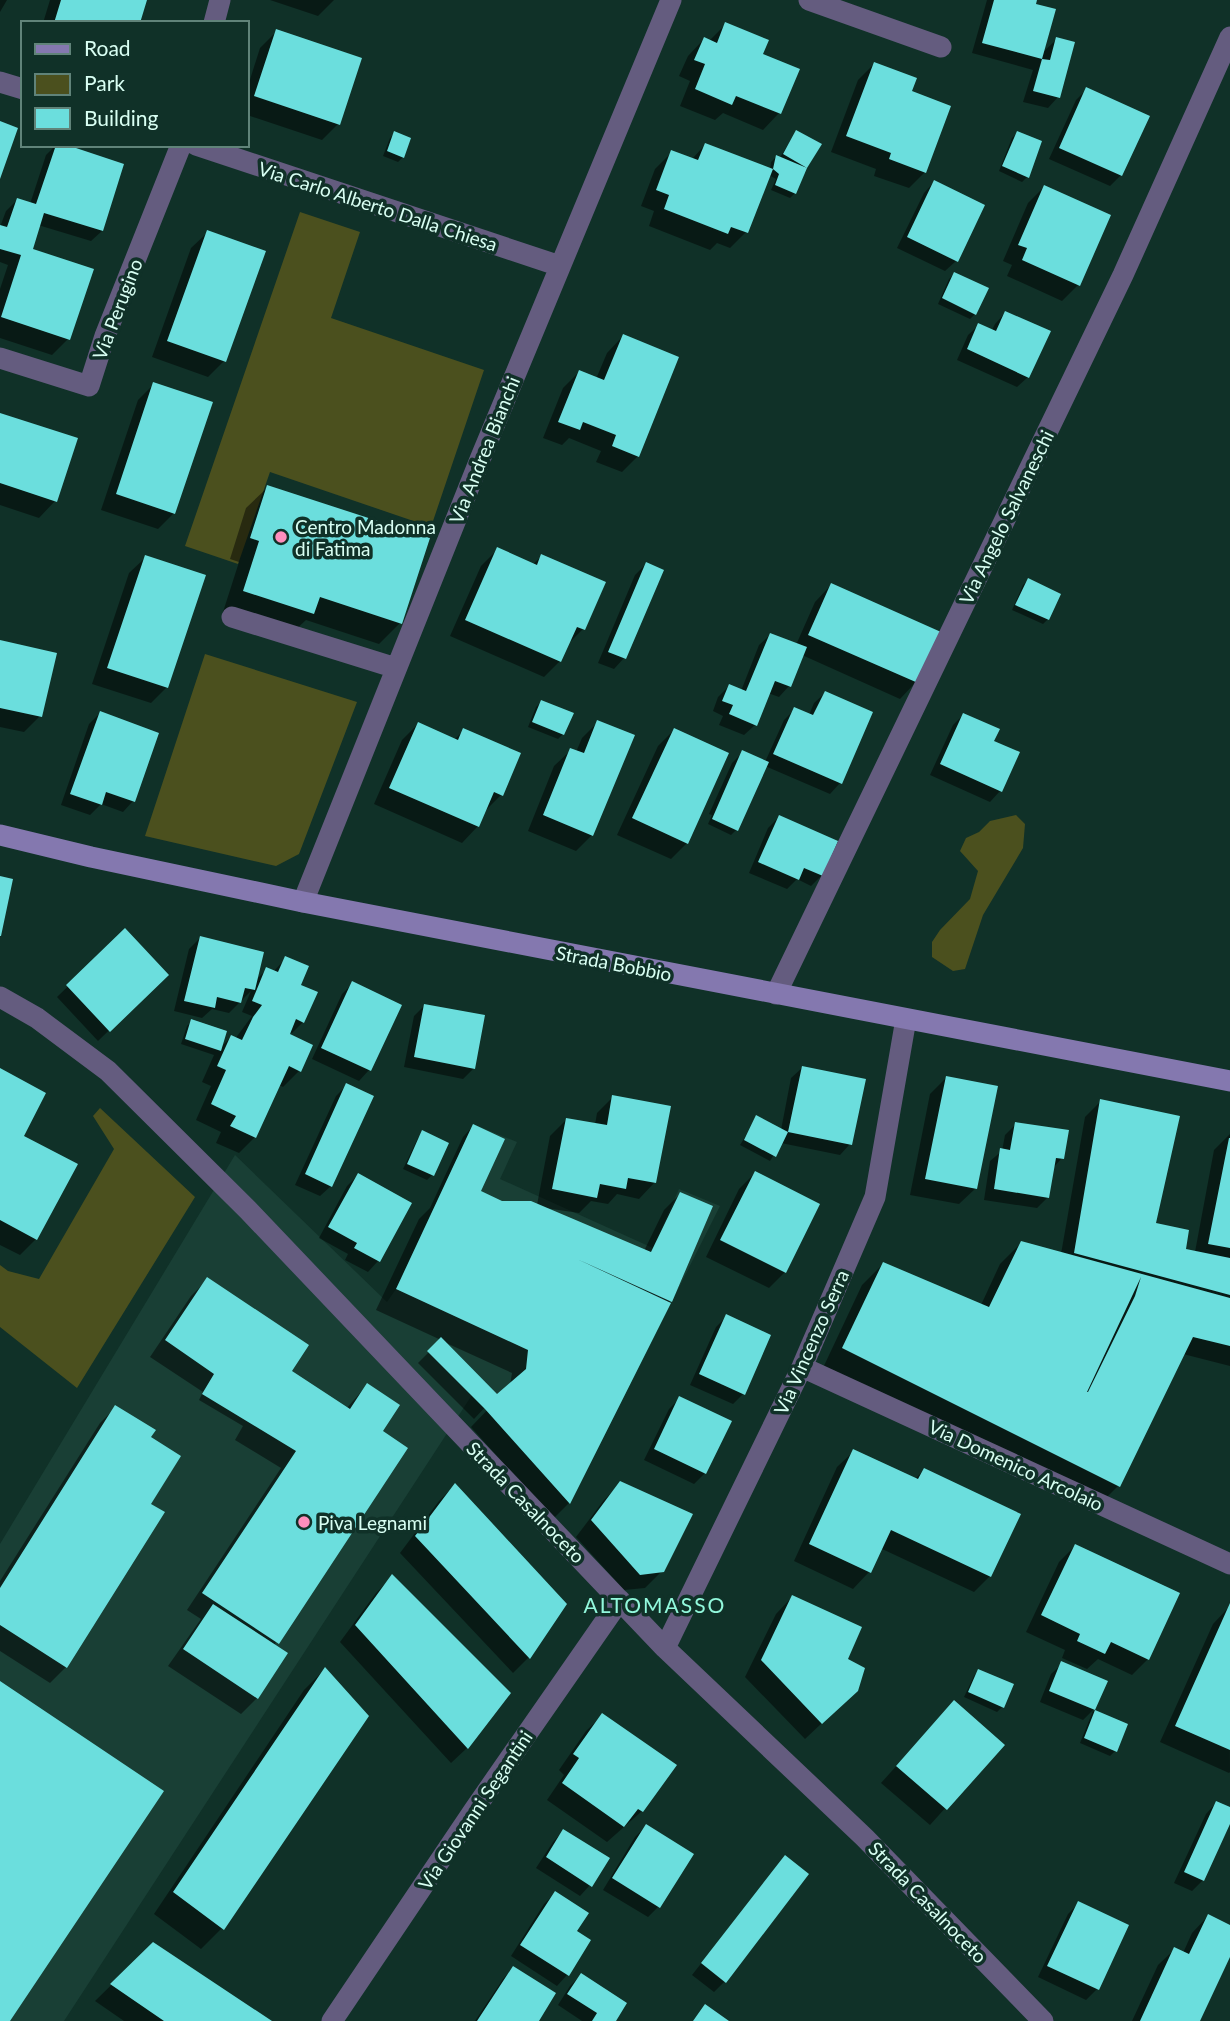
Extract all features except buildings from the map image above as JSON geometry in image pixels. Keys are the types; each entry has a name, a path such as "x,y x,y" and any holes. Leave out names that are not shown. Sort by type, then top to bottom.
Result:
{"main road":[{"name":"Strada Bobbio","path":"0,835 303,902 1230,1081"}],"street":[{"path":"215,21 220,0"},
{"name":"Via Andrea Bianchi","path":"303,902 396,668 671,0"},
{"path":"815,1 941,47"},
{"name":"Via Angelo Salvaneschi","path":"776,994 1123,275 1230,37"},
{"path":"0,82 21,88"},
{"name":"Via Perugino","path":"0,358 89,386 105,336 180,147"},
{"name":"Via Carlo Alberto Dalla Chiesa","path":"202,147 561,266"},
{"path":"232,617 396,668"},
{"name":"Strada Casalnoceto","path":"0,997 37,1018 115,1078 248,1210 664,1648 865,1838 1043,2021"},
{"name":"Via Vincenzo Serra","path":"664,1648 802,1367 875,1197 906,1019"},
{"name":"Via Domenico Arcolaio","path":"802,1367 1230,1564"},
{"name":"Via Giovanni Segantini","path":"332,2021 474,1810 620,1601"}],"shaded area":[{"path":"473,1124 517,1142 500,1179 653,1248 679,1189 720,1206 570,1504 472,1395 64,2021 0,2021 0,1544 235,1155 387,1302 396,1289"}],"green space":[{"path":"300,212 360,232 331,318 484,370 431,527 270,472 238,564 185,546"},
{"path":"205,654 357,702 299,854 276,866 145,836"},
{"path":"1016,815 1025,824 1023,848 983,915 965,969 953,971 932,957 932,942 970,899 978,871 960,851 966,838 979,832 990,821"},
{"path":"100,1108 195,1197 77,1388 0,1327 0,1265 8,1271 39,1279 114,1149 93,1116"}],"place":[{"name":"Centro Madonna di Fatima","path":"281,537"},
{"name":"Piva Legnami","path":"304,1522"}],"district":[{"name":"ALTOMASSO","path":"655,1604"}]}
